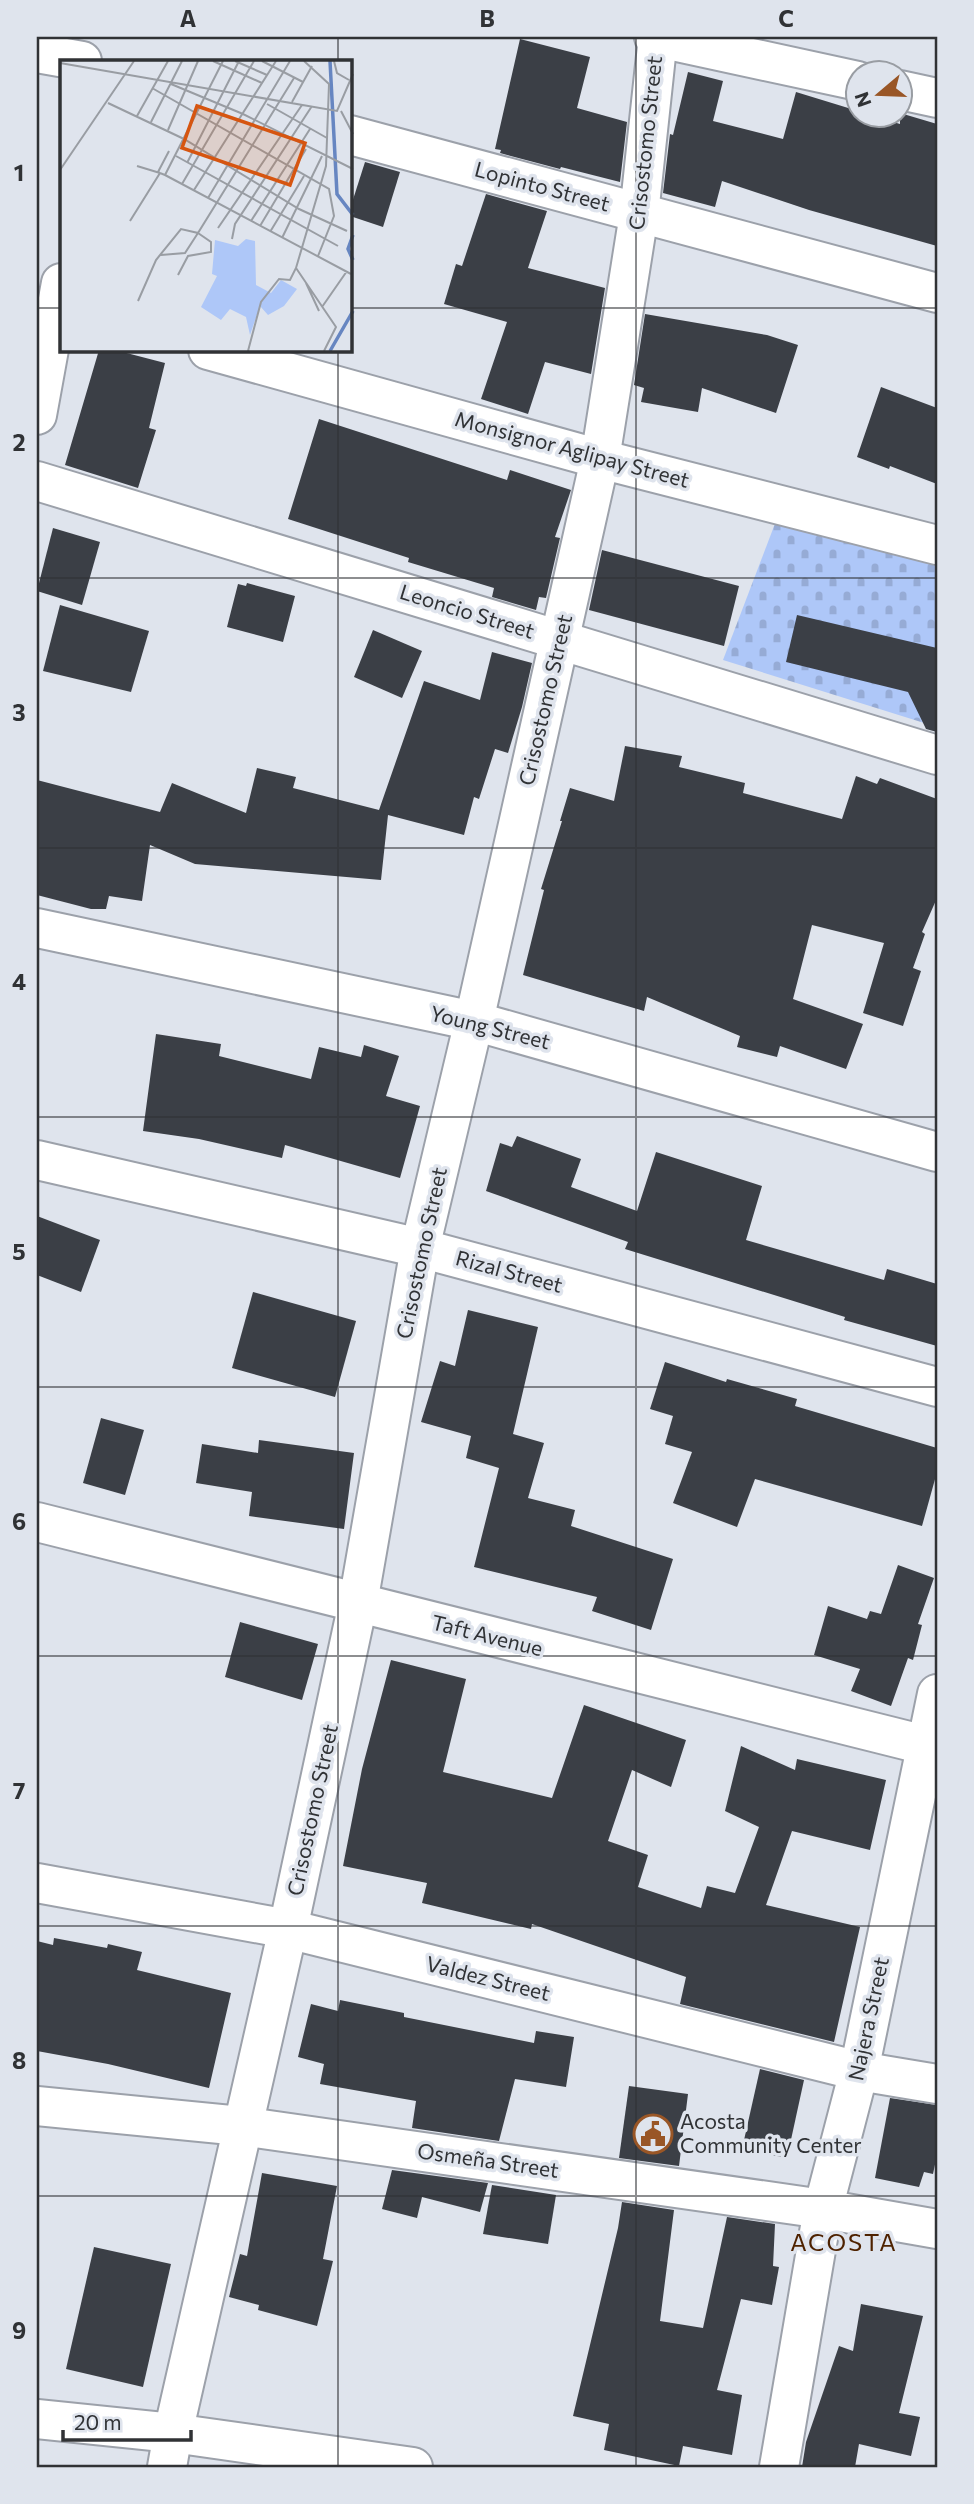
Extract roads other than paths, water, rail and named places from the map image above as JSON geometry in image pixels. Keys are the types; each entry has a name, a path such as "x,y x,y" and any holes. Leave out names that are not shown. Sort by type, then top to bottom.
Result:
{"street":[{"path":"87,60 90,37"},
{"path":"656,37 844,78"},
{"name":"Crisostomo Street","path":"170,2450 358,1603 420,1248 474,1021 600,459 639,214 656,37"},
{"path":"37,53 76,60"},
{"path":"914,93 937,98"},
{"name":"Lopinto Street","path":"352,136 937,293"},
{"path":"37,415 54,301"},
{"name":"Monsignor Aglipay Street","path":"215,352 600,459 937,545"},
{"name":"Leoncio Street","path":"37,481 937,755"},
{"name":"Young Street","path":"37,928 474,1021 937,1152"},
{"name":"Rizal Street","path":"37,1160 420,1248 937,1387"},
{"name":"Taft Avenue","path":"37,1522 932,1746"},
{"name":"Najera Street","path":"779,2467 823,2209 859,2071 932,1746 937,1694"},
{"name":"Valdez Street","path":"37,1883 288,1928 859,2071 937,2084"},
{"name":"Osmeña Street","path":"37,2106 242,2126 823,2209 937,2230"},
{"path":"37,2419 170,2450 413,2467"}],"place":[{"name":"Acosta Community Center","path":"653,2134"}],"district":[{"name":"ACOSTA","path":"844,2243"}]}
